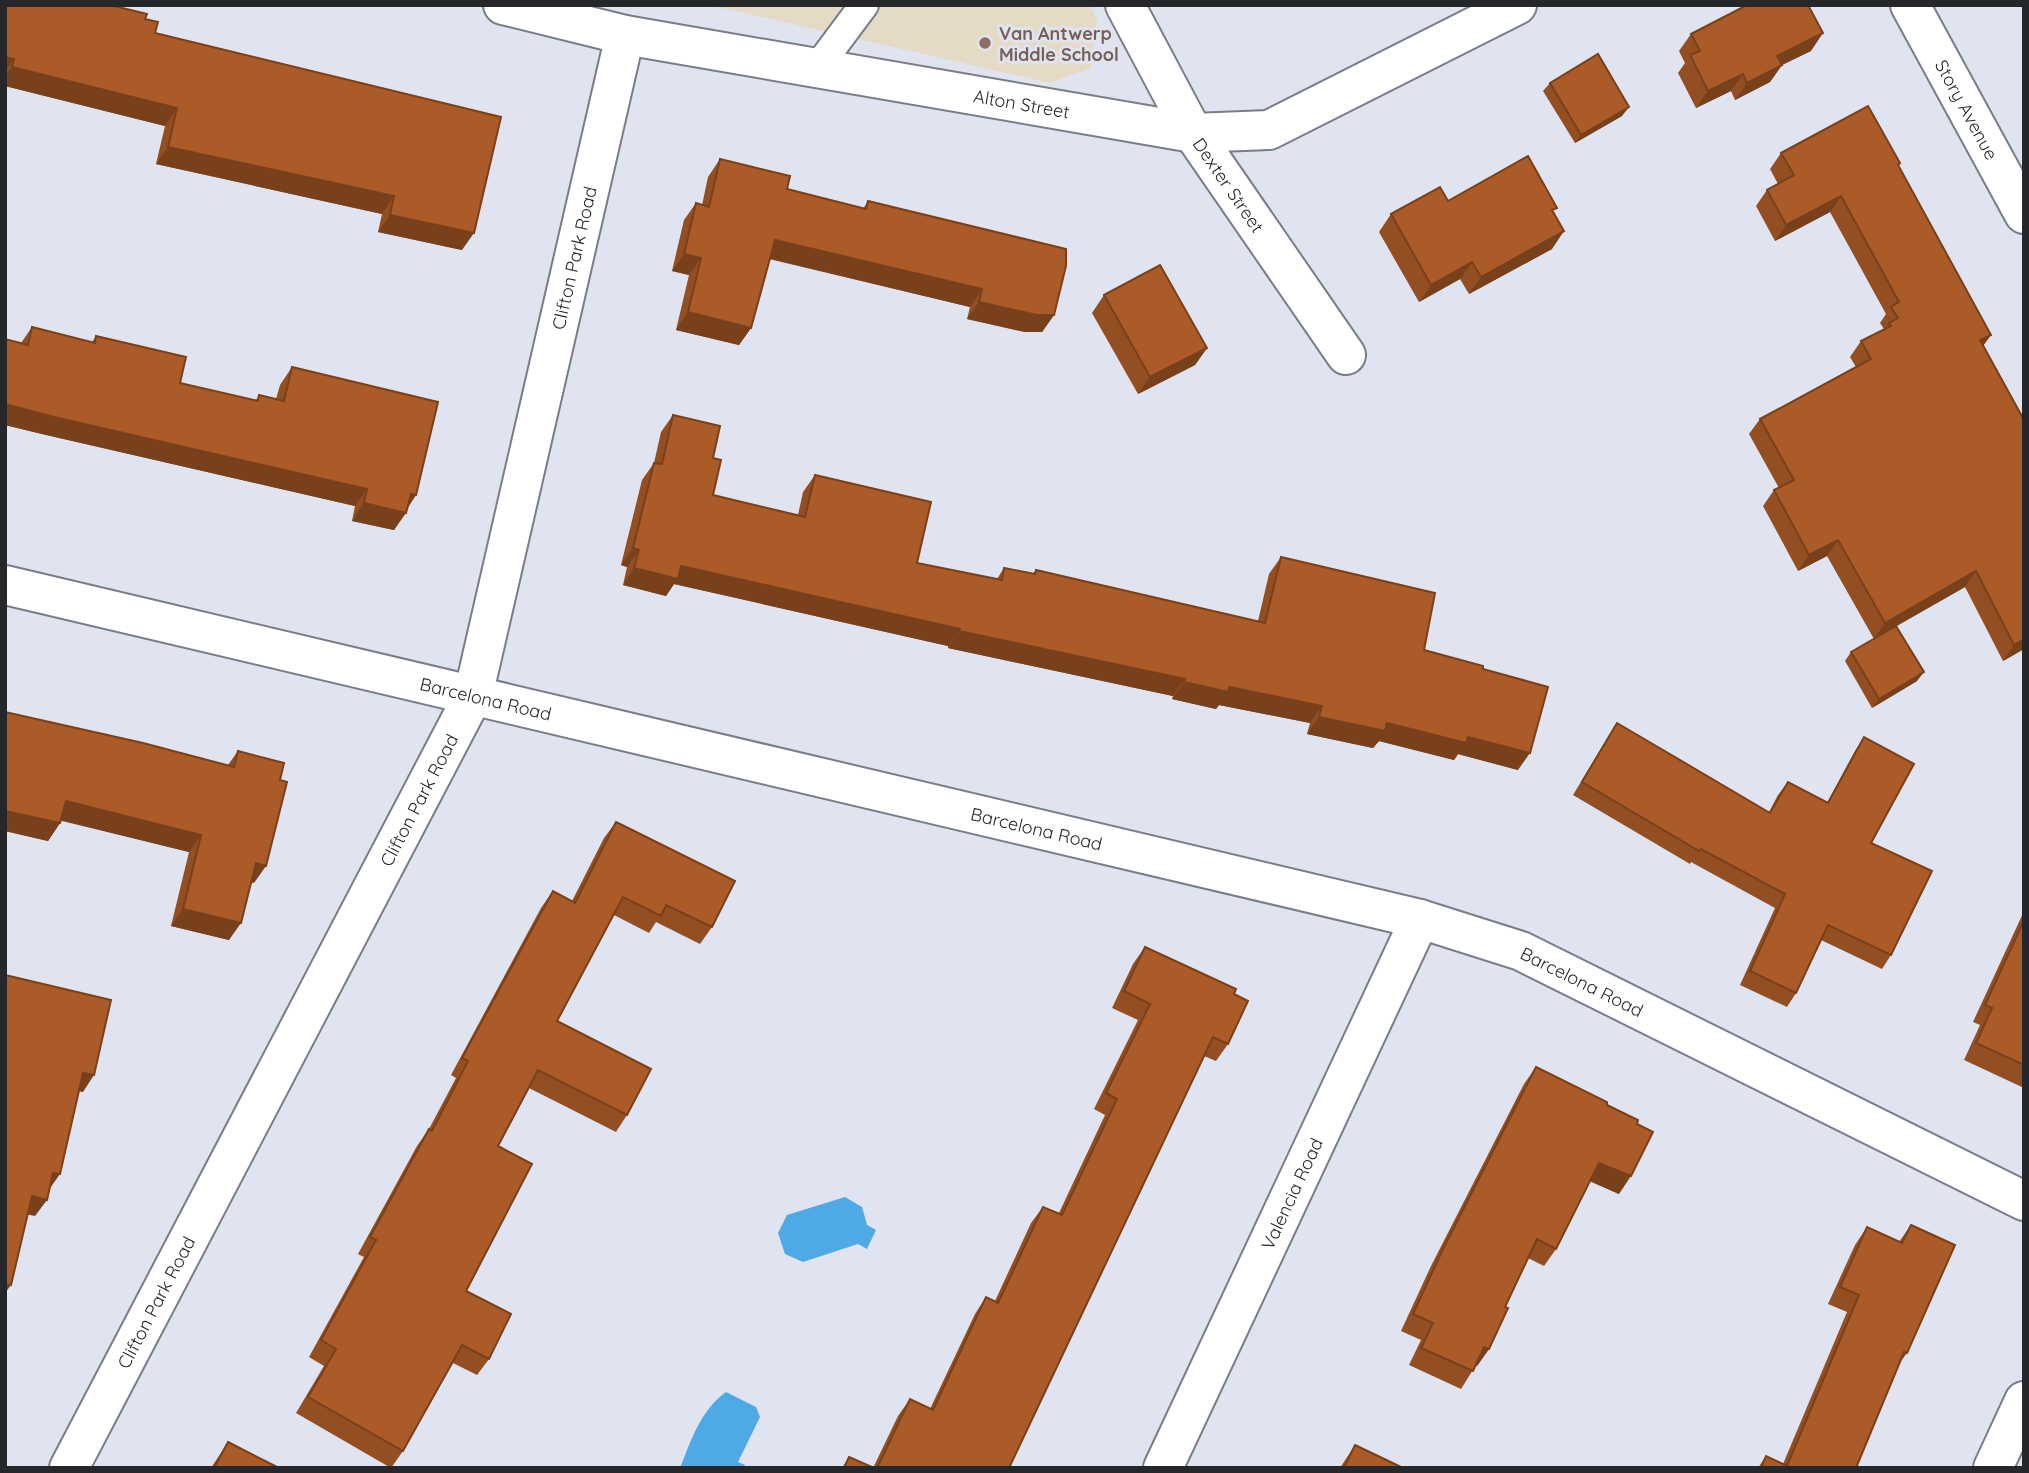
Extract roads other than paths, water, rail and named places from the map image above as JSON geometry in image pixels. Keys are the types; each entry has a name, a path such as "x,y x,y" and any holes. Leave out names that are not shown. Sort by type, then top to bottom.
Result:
{"street":[{"name":"Alton Street","path":"503,5 625,35 1193,133 1269,130 1517,5"},
{"name":"Dexter Street","path":"1125,5 1193,133 1346,355"},
{"name":"Story Avenue","path":"1910,5 2024,215"},
{"name":"Clifton Park Road","path":"69,1468 473,696 625,35"},
{"name":"Barcelona Road","path":"5,585 1420,919 1521,951 2024,1201"},
{"name":"Valencia Road","path":"1163,1468 1420,919"},
{"path":"1993,1468 2024,1401"}],"lane":[{"path":"817,68 864,5"}],"water":[{"path":"845,1197 862,1207 867,1225 876,1230 867,1249 858,1244 803,1262 785,1254 778,1233 787,1215"},
{"path":"726,1392 756,1407 760,1417 738,1462 745,1465 744,1468 680,1468 703,1417"}],"place":[{"name":"Van Antwerp Middle School","path":"985,43"}]}
